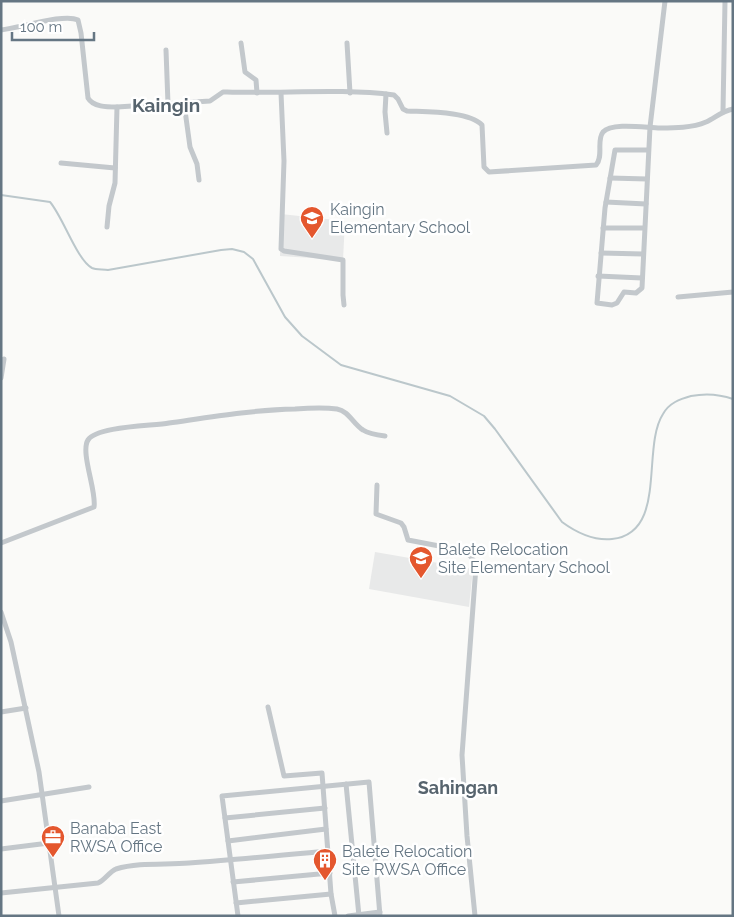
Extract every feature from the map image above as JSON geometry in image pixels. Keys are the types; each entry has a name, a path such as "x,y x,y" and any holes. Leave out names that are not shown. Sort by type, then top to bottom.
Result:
{"street":[{"path":"648,150 615,150 600,253 597,303 612,305 617,303 624,292 636,293 642,288 648,150 665,1"},
{"path":"723,111 725,1"},
{"path":"1,30 53,20 71,18 78,20 88,98 90,102 95,104 117,107 184,103 212,100 220,94 227,92 386,94 396,97 401,107 407,110 460,116 479,122 482,125 484,167 489,172 596,165 599,158 602,135 607,130 616,127 700,124 714,118 723,111 733,108"},
{"path":"241,43 244,71 246,75 256,80 257,93"},
{"path":"347,43 350,93"},
{"path":"166,50 168,104"},
{"path":"281,93 284,160 281,249 343,260 342,295 344,305"},
{"path":"386,94 384,112 387,133"},
{"path":"184,103 190,147 197,164 199,180"},
{"path":"107,227 109,206 115,183 117,107"},
{"path":"61,164 116,168"},
{"path":"610,178 647,179"},
{"path":"606,202 646,204"},
{"path":"603,228 644,228"},
{"path":"600,253 643,254"},
{"path":"598,276 642,278"},
{"path":"678,297 733,292"},
{"path":"1,378 4,359"},
{"path":"1,543 94,507 87,443 92,436 104,432 132,426 167,424 251,410 324,408 342,410 363,430 385,436"},
{"path":"377,485 375,510 377,516 401,523 408,540 467,553 475,561 462,754 467,836 475,916"},
{"path":"1,612 12,642 26,708 42,793 59,916"},
{"path":"268,707 284,776 322,773 331,894 335,916"},
{"path":"1,712 26,708"},
{"path":"238,916 222,796 369,782 380,914 348,916"},
{"path":"346,784 359,915"},
{"path":"1,801 89,787"},
{"path":"225,818 325,808"},
{"path":"228,841 326,829"},
{"path":"1,849 49,843"},
{"path":"1,893 98,883 112,871 155,864 230,860 328,851"},
{"path":"233,882 330,873"},
{"path":"236,903 331,894"}],"shaded area":[{"name":"Kaingin Elementary School","path":"281,214 345,221 343,260 280,256"},
{"name":"Balete Relocation Site Elementary School","path":"375,552 473,569 469,607 369,589"}],"waterway":[{"path":"1,195 50,202 81,256 94,269 108,270 221,250 232,249 244,252 253,259 285,317 302,336 341,365 450,396 484,416 562,522 579,533 598,539 612,539 629,533 640,522 647,506 657,429 668,407 679,400 697,395 712,394 733,399"}],"place":[{"name":"Kaingin Elementary School","path":"312,239"},
{"name":"Balete Relocation Site Elementary School","path":"421,579"},
{"name":"Banaba East RWSA Office","path":"53,858"},
{"name":"Balete Relocation Site RWSA Office","path":"325,881"}],"district":[{"name":"Kaingin","path":"166,105"},
{"name":"Sahingan","path":"458,788"}]}
